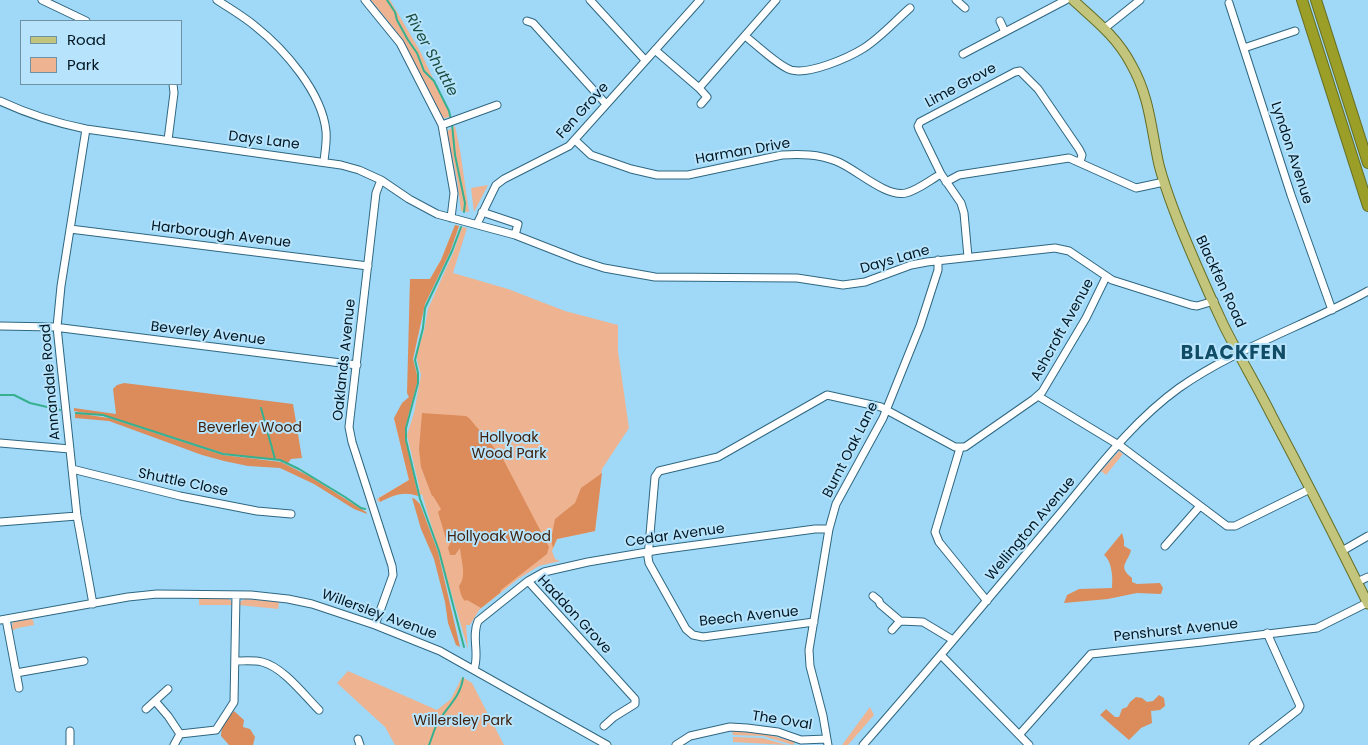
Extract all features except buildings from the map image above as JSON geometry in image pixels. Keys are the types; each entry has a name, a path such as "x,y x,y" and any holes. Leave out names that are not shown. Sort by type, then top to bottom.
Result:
{"highway":[{"path":"1302,0 1368,206"},
{"path":"1316,0 1368,163"}],"main road":[{"name":"Blackfen Road","path":"1073,0 1105,28 1127,57 1139,82 1150,114 1159,165 1178,221 1224,326 1368,604"}],"street":[{"path":"42,0 84,20"},
{"path":"217,0 254,25 291,62 304,79 318,103 326,130 327,142 324,161"},
{"path":"365,0 400,43 442,126 454,194 451,218"},
{"path":"590,0 645,60"},
{"name":"Fen Grove","path":"477,224 492,191 500,182 565,150 700,0"},
{"path":"699,88 776,0"},
{"path":"956,0 965,8"},
{"path":"963,54 1066,0"},
{"path":"1105,28 1140,0"},
{"name":"Lyndon Avenue","path":"1229,3 1291,195 1332,310"},
{"path":"745,36 785,67 796,71 808,70 818,68 864,48 910,8"},
{"path":"527,21 533,23 606,104"},
{"path":"1000,21 1006,32"},
{"path":"1244,48 1295,31"},
{"path":"654,50 707,97 701,104"},
{"name":"Lime Grove","path":"968,258 964,213 956,194 941,174 919,129 919,124 1017,71 1024,73 1040,92 1079,149 1082,155 1080,162"},
{"path":"168,140 174,93 173,85"},
{"name":"Days Lane","path":"0,101 35,116 86,129 324,161 359,170 381,180 423,208 451,218 515,235 604,268 655,278 797,278 849,285 865,282 911,266 938,260 1058,248 1069,251 1106,277 1191,305 1197,306 1214,301"},
{"path":"442,126 497,106"},
{"name":"Annandale Road","path":"86,129 57,327 77,516 94,604"},
{"name":"Harman Drive","path":"575,140 591,155 631,169 658,175 681,176 798,154 819,156 836,161 876,184 900,193 912,190 941,174"},
{"path":"946,182 959,175 1066,158 1080,162 1136,188 1164,182"},
{"name":"Oaklands Avenue","path":"376,624 393,575 392,566 352,442 349,427 376,193 381,180"},
{"path":"482,212 518,224 515,235"},
{"name":"Harborough Avenue","path":"70,229 368,266"},
{"name":"Burnt Oak Lane","path":"827,742 823,716 809,659 810,642 829,529 838,500 886,410 920,326 938,270 938,260"},
{"name":"Ashcroft Avenue","path":"960,448 970,444 1038,396 1048,385 1106,277"},
{"name":"Wellington Avenue","path":"863,745 1118,445 1153,410 1177,389 1239,353 1332,310 1368,291"},
{"name":"Beverley Avenue","path":"0,326 57,327 357,365"},
{"path":"648,552 656,477 661,469 718,457 827,395 831,395 878,406 960,448 935,532 939,542 987,601"},
{"path":"1038,396 1118,445 1222,523 1231,527 1310,489"},
{"path":"0,443 70,449"},
{"name":"Shuttle Close","path":"72,469 180,496 257,511 291,514"},
{"path":"1165,546 1200,506"},
{"path":"0,522 77,516"},
{"name":"Cedar Avenue","path":"528,581 550,571 648,552 829,529"},
{"path":"1342,551 1368,536"},
{"name":"Beech Avenue","path":"648,552 649,563 683,625 693,635 703,637 814,622"},
{"path":"1357,582 1368,577"},
{"name":"Haddon Grove","path":"474,669 476,662 475,629 478,622 528,581 635,700 635,704 614,717 604,726"},
{"name":"Willersley Avenue","path":"3,620 157,594 273,597 312,604 376,624 456,659 607,745"},
{"path":"180,734 216,730 234,702 236,595"},
{"path":"873,596 900,621 923,622 953,640"},
{"name":"Penshurst Avenue","path":"1019,735 1091,654 1318,627 1368,604"},
{"path":"3,620 19,688"},
{"path":"892,630 900,621"},
{"path":"1253,745 1298,710 1300,706 1267,633"},
{"path":"941,655 1028,745"},
{"path":"16,673 84,661"},
{"path":"235,661 262,662 272,665 281,671 319,710"},
{"path":"146,709 168,689"},
{"path":"155,700 180,734"},
{"name":"The Oval","path":"676,745 690,736 730,728 778,732 801,740 827,742"},
{"path":"70,731 70,745"},
{"path":"174,745 180,734"}],"green space":[{"path":"371,0 390,0 420,51 451,116 442,119 408,50 396,31"},
{"path":"455,126 469,212 461,211 447,131"},
{"path":"488,185 474,212 471,188"},
{"name":"Hollyoak Wood Park","path":"455,225 459,226 450,252 425,304 413,359 418,379 405,437 417,491 420,490 407,435 414,413 421,375 416,356 424,331 428,309 454,251 462,227 467,228 453,273 508,289 565,311 618,325 618,351 629,428 602,469 595,531 557,539 552,551 555,559 560,561 539,566 518,579 479,610 470,625 466,625 468,649 422,494 418,496 398,494 378,502 377,499 409,480 394,418 409,397 410,279 430,279 441,260"},
{"path":"455,225 459,226 450,252 425,304 413,359 418,379 406,424 405,437 418,496 399,494 380,502 379,498 409,480 394,418 402,403 409,397 407,393 410,279 430,279 441,260"},
{"name":"Beverley Wood","path":"124,383 293,404 302,458 291,459 288,463 280,460 249,458 223,453 110,417 74,411 74,408 116,414 113,389 117,385"},
{"path":"75,413 109,418 223,455 281,462 309,476 367,514 354,509 314,484 280,468 248,466 224,461 202,455 109,421 75,418"},
{"name":"Hollyoak Wood","path":"422,413 466,416 469,418 502,457 549,547 547,554 481,608 467,600 465,601 462,596 459,586 463,578 460,548 455,555 450,555 448,548 453,536 446,539 438,512 441,509 432,496 421,467 419,449"},
{"path":"1119,451 1123,454 1106,475 1101,471"},
{"path":"602,473 595,531 557,539 553,548 551,540 555,519 575,503 581,488"},
{"path":"407,496 415,499 420,504 438,552 460,647 456,645 448,623 445,602 434,559 421,529 412,498"},
{"path":"1122,533 1124,546 1131,550 1124,567 1132,578 1132,582 1137,584 1160,583 1163,588 1161,594 1137,593 1108,599 1064,603 1067,595 1079,589 1112,588 1110,565 1104,555"},
{"path":"199,598 228,598 233,605 199,605"},
{"path":"245,599 279,602 278,609 239,605"},
{"path":"33,620 34,625 11,631 13,622"},
{"name":"Willersley Park","path":"348,671 437,710 451,699 462,677 472,683 504,745 395,745 385,727 337,683"},
{"path":"1159,695 1164,698 1165,706 1160,710 1151,711 1152,723 1141,728 1129,740 1100,715 1106,709 1115,717 1119,717 1122,709 1127,707 1136,697 1142,698 1147,702 1153,701"},
{"path":"870,707 874,715 848,745 842,745"},
{"path":"234,711 244,720 243,727 250,729 255,737 253,745 229,745 221,736 225,722"},
{"path":"732,731 765,734 795,742 793,745 763,736 733,735"},
{"path":"733,737 762,738 787,745 733,742"}],"waterway":[{"name":"River Shuttle","path":"387,0 417,53 424,71 434,81 449,111 451,120"},
{"name":"River Shuttle","path":"452,124 455,155 465,203 464,212"},
{"name":"River Shuttle","path":"461,227 452,251 425,308 423,328 415,360 418,383 406,428 406,440 420,499 439,551 464,647"},
{"path":"0,395 14,395 30,403 60,410"},
{"path":"261,408 275,459"},
{"path":"76,413 103,415 223,454 280,460 299,469 365,509"},
{"name":"River Shuttle","path":"429,745 438,722 460,690 463,678"}],"district":[{"name":"BLACKFEN","path":"1234,354"}]}
